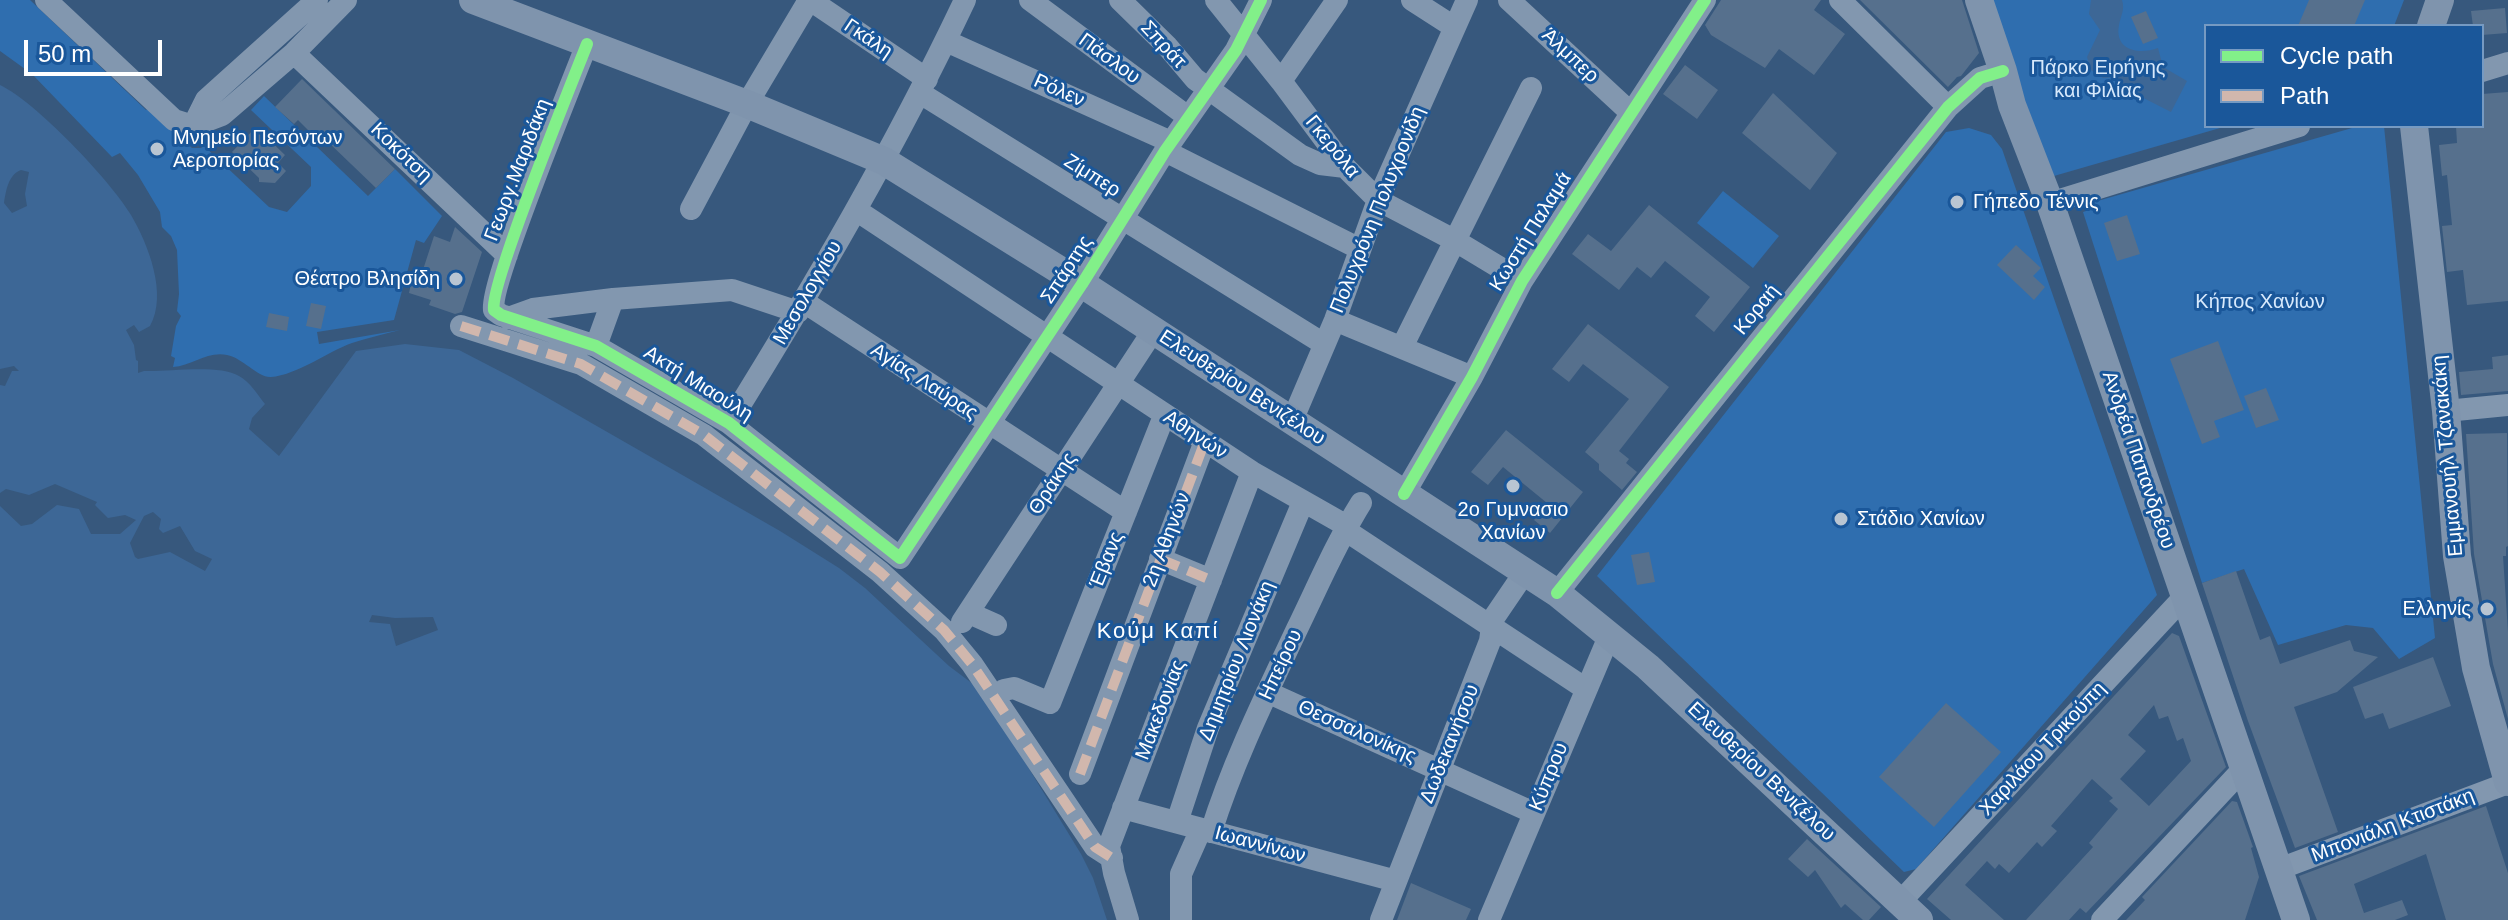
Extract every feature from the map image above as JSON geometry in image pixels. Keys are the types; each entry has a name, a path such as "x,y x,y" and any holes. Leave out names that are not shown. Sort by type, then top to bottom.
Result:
{"main road":[{"name":"Ελευθερίου Βενιζέλου","path":"473,0 747,104 884,161 1082,284 1557,593 1610,634 1910,911"},
{"name":"Ανδρέα Παπανδρέου","path":"1979,0 2012,105 2050,203 2296,920"},
{"path":"2432,24 2440,0"},
{"name":"Εμμανουήλ Τζανακάκη","path":"2414,128 2446,411 2457,556 2476,668 2508,782"}],"street":[{"path":"46,0 174,120 193,126 222,115 294,53 346,0"},
{"path":"193,126 206,100 317,0"},
{"path":"691,209 747,104 810,0"},
{"name":"Γκάλη","path":"810,0 923,86"},
{"name":"Μεσολογγίου","path":"729,423 801,307 884,161 965,0"},
{"name":"Πάσλου","path":"1030,0 1188,117"},
{"name":"Σπράτ","path":"1120,0 1167,46 1195,79 1300,155 1320,164 1345,167"},
{"name":"Γκερόλα","path":"1216,0 1345,167 1378,200 1522,281"},
{"name":"Σπάρτης","path":"900,558 1124,220 1168,146 1236,50 1261,0"},
{"path":"1281,81 1337,0"},
{"path":"1412,0 1454,27"},
{"name":"Πολυχρόνη Πολυχρονίδη","path":"1292,421 1335,320 1378,200 1467,0"},
{"name":"Άλμπερ","path":"1509,0 1630,112"},
{"name":"Κωστή Παλαμά","path":"1404,494 1472,377 1522,281 1705,0"},
{"path":"1840,0 1948,107"},
{"name":"Ρόλεν","path":"946,41 1168,146 1360,249"},
{"name":"Γεωργ.Μαριδάκη","path":"501,314 493,300 507,255 587,44"},
{"name":"Κοκότση","path":"294,53 507,255"},
{"path":"2484,70 2508,63"},
{"name":"Κοραή","path":"1557,593 1948,107 1980,78 2003,71"},
{"name":"Ζίμπερ","path":"923,86 1124,220 1324,344"},
{"path":"1402,347 1531,88"},
{"path":"2050,203 2293,128"},
{"name":"Αθηνών","path":"856,210 1164,416 1346,528 1586,689"},
{"name":"Αγίας Λαύρας","path":"501,314 613,299 732,290 801,307 1126,512"},
{"path":"596,346 613,299"},
{"name":"Ακτή Μιαούλη","path":"501,314 596,346 729,423 900,558"},
{"path":"1335,320 1472,377"},
{"name":"Ακτή Μιαούλη","path":"461,326 581,364 704,435 880,572 944,630 963,653 996,697 1095,847 1112,858"},
{"name":"Θράκης","path":"996,625 965,617 1153,331"},
{"path":"2446,411 2508,405"},
{"name":"Έβανς","path":"1004,690 1014,688 1050,703 1164,416"},
{"name":"2η Αθηνών","path":"1080,774 1205,441"},
{"name":"Μακεδονίας","path":"1112,858 1109,846 1252,472"},
{"name":"Δημητρίου Λιονάκη","path":"1177,822 1208,728 1303,502"},
{"name":"Ηπείρου","path":"1181,920 1181,874 1219,805 1267,692 1361,503"},
{"path":"1160,559 1211,580"},
{"name":"Δωδεκανήσου","path":"1381,920 1490,641 1493,619 1525,572"},
{"name":"Χαριλάου Τρικούπη","path":"1910,911 2185,596"},
{"name":"Κύπρου","path":"1489,920 1610,634"},
{"name":"Θεσσαλονίκης","path":"1267,692 1534,813"},
{"path":"2102,920 2244,768"},
{"name":"Μπονιάλη Κτιστάκη","path":"2283,881 2508,782"},
{"name":"Ιωαννίνων","path":"1123,808 1396,881"},
{"path":"1112,858 1128,920"},
{"path":"2277,920 2283,881"}],"green space":[{"path":"0,0 30,0 146,110 149,108 192,148 204,146 269,207 287,212 311,186 311,167 251,110 264,96 368,196 395,169 442,216 424,243 416,240 394,320 317,332 319,344 400,330 352,343 291,372 271,377 220,354 173,367 175,358 171,356 176,326 181,316 177,311 177,250 171,236 162,227 160,212 138,175 120,153 112,157 32,74 0,51"},
{"name":"Πάρκο Ειρήνης και Φιλίας","path":"1986,0 2404,0 2395,24 2204,24 2204,128 2220,128 2047,178"},
{"name":"Στάδιο Χανίων","path":"1969,128 1991,135 2002,149 2157,595 1916,869 1904,872 1597,576 1946,132"},
{"name":"Κήπος Χανίων","path":"2352,128 2384,128 2435,638 2399,659 2373,628 2346,625 2278,645 2244,569 2202,583 2083,212 2089,210 2087,204"},
{"path":"1723,191 1779,236 1753,268 1697,223"}],"shaded area":[{"path":"2091,0 2122,0 2119,34 2124,46 2136,51 2158,48 2163,67 2187,81 2171,112 2118,85 2116,77 2103,78 2091,70 2087,57 2100,30 2089,14"},
{"path":"0,85 33,108 71,143 107,182 137,227 154,269 157,299 150,326 139,332 134,325 126,330 134,345 138,373 206,369 239,376 265,404 252,418 249,429 279,456 356,351 405,344 459,350 513,378 839,568 949,666 981,690 1081,854 1107,920 0,920 0,506 21,526 32,524 57,505 79,509 91,534 120,534 136,520 125,515 108,518 95,505 97,502 55,484 29,495 6,489 0,493 0,385 5,386 12,371 19,371 14,366 0,369","holes":["21,170 29,172 25,194 27,206 12,213 4,203 6,193 10,179","153,512 161,519 159,529 163,533 180,526 195,551 212,559 205,571 170,552 138,559 135,557 130,543 144,516","372,615 433,617 438,630 396,646 390,624 369,622"]}],"building":[{"path":"1721,0 1821,0 1814,10 1845,34 1814,75 1779,49 1765,68 1711,35 1705,25"},
{"path":"1860,0 1962,0 1979,53 1948,87"},
{"path":"2309,0 2365,0 2355,24 2299,24"},
{"path":"2505,8 2507,33 2484,35 2484,24 2473,24 2471,11"},
{"path":"2146,11 2158,38 2143,44 2131,17"},
{"path":"1685,65 1718,90 1697,119 1663,94"},
{"path":"302,79 395,169 376,188 326,140 322,144 298,120 294,124 275,107"},
{"path":"2508,92 2508,301 2467,305 2463,270 2447,272 2442,226 2452,225 2447,175 2442,176 2439,145 2457,143 2456,128 2484,128 2484,94"},
{"path":"1773,93 1837,153 1810,190 1742,133"},
{"path":"256,127 285,155 278,163 286,171 275,183 259,182 259,178 232,152"},
{"path":"1649,205 1750,287 1714,332 1695,316 1710,297 1665,261 1651,278 1637,267 1619,290 1572,254 1588,234 1611,251"},
{"path":"2127,215 2140,254 2117,261 2104,223"},
{"name":"Θέατρο Βλησίδη","path":"455,227 482,252 462,312 455,314 429,305 431,300 409,293 412,279 419,282 434,236 450,242"},
{"path":"2016,245 2041,268 2033,276 2045,287 2034,300 1997,265"},
{"path":"311,303 326,306 321,329 306,326"},
{"path":"269,313 289,317 287,331 266,327"},
{"path":"1588,324 1669,387 1619,451 1629,459 1626,463 1637,472 1622,490 1599,470 1599,464 1585,452 1629,399 1583,364 1569,382 1552,369"},
{"path":"2218,341 2244,410 2214,421 2220,437 2202,444 2170,359"},
{"path":"2508,355 2508,391 2461,395 2459,372 2493,369 2492,357"},
{"path":"2266,388 2279,420 2256,428 2244,396"},
{"path":"1506,430 1583,492 1550,533 1534,520 1547,503 1503,467 1488,485 1471,472"},
{"path":"2507,433 2508,546 2506,556 2503,556 2508,632 2508,719 2493,664 2474,554 2466,434"},
{"path":"1649,552 1655,582 1637,585 1631,555"},
{"path":"2236,571 2260,640 2270,636 2280,664 2350,640 2354,651 2378,657 2337,692 2294,707 2338,832 2295,848 2202,583"},
{"path":"2172,633 2179,636 2226,767 2086,913 2080,908 2069,920 2026,920 2093,847 2089,843 2118,809 2109,801 2113,798 2092,779 2051,826 2057,831 2042,847 2037,842 2009,873 1999,864 1995,869 1987,861 1965,885 2004,920 1951,920 1927,899","holes":["2154,705 2159,719 2168,716 2177,741 2183,738 2191,761 2149,806 2120,779 2146,751 2128,735"]},
{"path":"2433,657 2451,706 2389,729 2383,713 2365,719 2353,687"},
{"path":"1946,703 2001,752 1934,827 1879,777"},
{"path":"2232,801 2237,802 2253,847 2259,877 2245,920 2126,920 2145,900 2142,897"},
{"path":"2486,806 2508,873 2508,920 2446,920 2426,854 2354,884 2364,913 2402,900 2408,915 2395,920 2317,920 2299,876"},
{"path":"1807,839 1881,907 1869,920 1863,920 1845,904 1841,908 1815,870 1808,877 1788,859"},
{"path":"1411,883 1471,909 1466,920 1397,920"}],"marked path":[{"path":"461,326 581,364 704,435 880,572 944,630 972,664 1095,847 1112,858"},
{"path":"1080,774 1205,441"},
{"path":"1160,559 1211,580"}],"cycle path":[{"path":"587,44 517,226 494,310 596,346 729,423 900,558 1082,284 1165,151 1236,50 1261,0"},
{"path":"1404,494 1472,377 1522,281 1705,0"},
{"path":"1557,593 1948,107 1980,78 2003,71"}],"place":[{"name":"Μνημείο Πεσόντων Αεροπορίας","path":"157,149"},
{"name":"Γήπεδο Τέννις","path":"1957,202"},
{"name":"Θέατρο Βλησίδη","path":"456,279"},
{"name":"2ο Γυμνασιο Χανίων","path":"1513,486"},
{"name":"Στάδιο Χανίων","path":"1841,519"},
{"name":"Ελληνίς","path":"2487,609"}],"district":[{"name":"Κούμ Καπί","path":"1158,632"}]}
